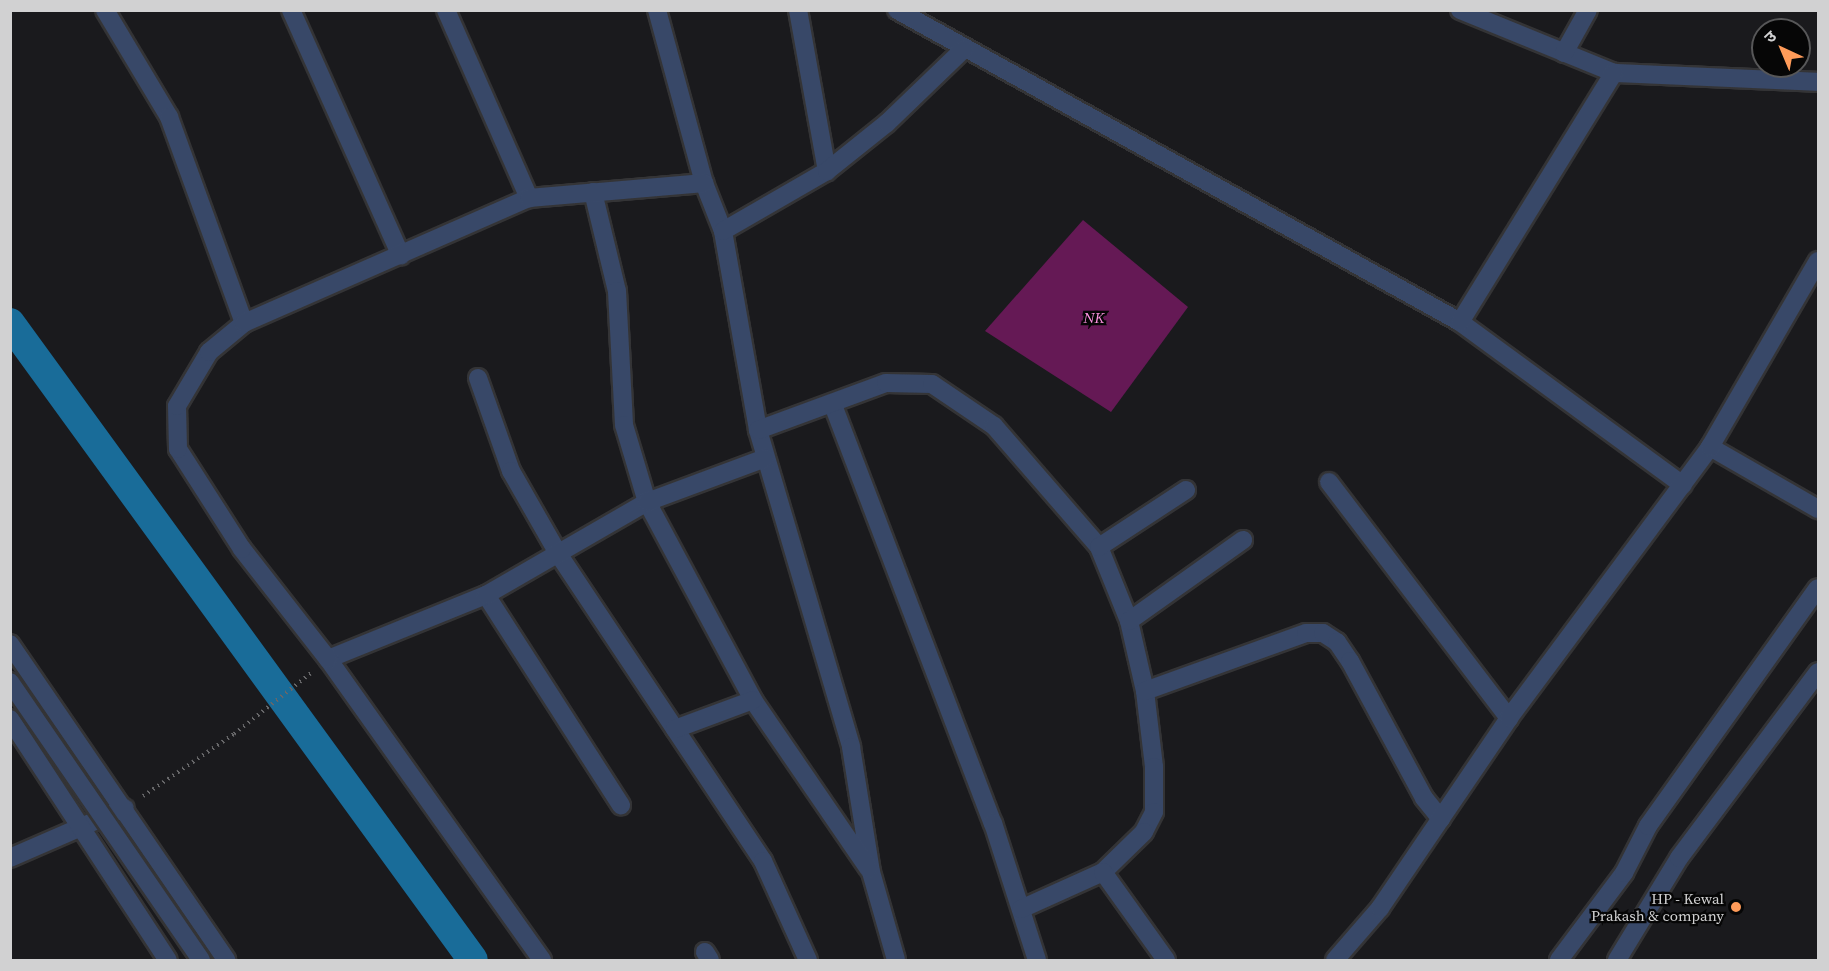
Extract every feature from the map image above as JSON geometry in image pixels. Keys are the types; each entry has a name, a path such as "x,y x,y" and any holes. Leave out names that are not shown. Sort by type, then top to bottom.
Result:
{"street":[{"path":"105,10 169,117 244,323"},
{"path":"291,10 401,256"},
{"path":"446,10 529,198"},
{"path":"657,10 704,183 723,231 758,430 851,747 871,872 896,960"},
{"path":"798,10 827,171"},
{"path":"897,10 1460,322 1683,485"},
{"path":"1460,10 1614,73 1818,82"},
{"path":"1564,53 1588,10"},
{"path":"723,231 827,171 887,123 964,49"},
{"path":"1460,322 1614,73"},
{"path":"542,960 328,659 242,549 178,448 177,406 189,380 210,352 244,323 529,198 704,183"},
{"path":"593,192 617,291 624,424 647,502 753,700 871,872"},
{"path":"1335,960 1380,908 1509,718 1710,447 1818,261"},
{"path":"478,378 511,471 559,555 763,861 808,960"},
{"path":"758,430 833,405 886,383 906,381 932,384 958,398 994,426 1099,547 1129,621 1144,691 1154,767 1154,812 1144,832 1103,872 1020,909"},
{"path":"833,405 993,823 1037,960"},
{"path":"1710,447 1818,508"},
{"path":"328,659 486,595 559,555 647,502 765,458"},
{"path":"1329,482 1509,718"},
{"path":"1099,547 1186,490"},
{"path":"1129,621 1243,540"},
{"path":"1559,960 1624,873 1648,826 1818,588"},
{"path":"486,595 621,805"},
{"path":"1144,691 1306,633 1323,633 1337,642 1350,661 1424,798 1441,819"},
{"path":"10,644 125,808 226,960"},
{"path":"1617,960 1679,858 1818,672"},
{"path":"10,682 201,960"},
{"path":"675,729 753,700"},
{"path":"10,719 168,960"},
{"path":"10,858 83,829 125,808"},
{"path":"1103,872 1166,960"}],"path":[{"path":"125,808 234,735 312,672"}],"green space":[{"name":"NK","path":"1083,220 1188,307 1111,412 985,331"}],"waterway":[{"path":"10,323 473,960"}],"place":[{"name":"HP - Kewal Prakash & company","path":"1736,907"}]}
